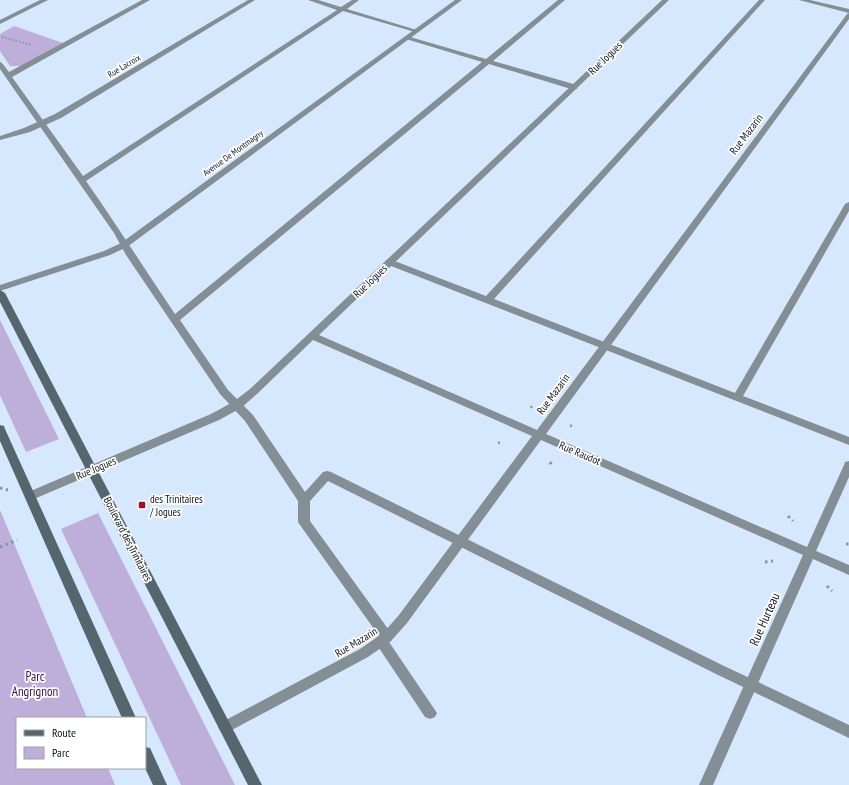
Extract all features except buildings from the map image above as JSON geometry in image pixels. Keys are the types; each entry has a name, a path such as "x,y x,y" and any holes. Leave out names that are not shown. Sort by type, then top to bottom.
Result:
{"main road":[{"name":"Boulevard des Trinitaires","path":"0,293 255,785"},
{"path":"0,429 129,717"},
{"path":"146,755 160,785"}],"street":[{"path":"0,22 45,0"},
{"path":"8,76 147,0"},
{"name":"Rue Lacroix","path":"0,138 42,124 58,116 252,0"},
{"path":"311,0 417,31"},
{"path":"81,181 356,0"},
{"name":"Avenue De Montmagny","path":"0,288 107,253 124,245 459,0"},
{"path":"174,320 562,0"},
{"name":"Rue Jogues","path":"30,496 216,418 254,391 666,0"},
{"path":"488,300 762,0"},
{"path":"802,0 849,11"},
{"name":"Rue Mazarin","path":"225,727 358,657 384,639 403,619 849,15"},
{"path":"408,38 574,87"},
{"path":"0,64 224,392 249,418 304,500 304,522 384,639 430,713"},
{"path":"737,397 849,204"},
{"path":"389,262 849,441"},
{"name":"Rue Raudot","path":"312,336 849,570"},
{"name":"Rue Hurteau","path":"706,785 849,465"},
{"path":"304,500 327,475 849,732"}],"path":[{"path":"0,36 34,46 60,47"},
{"path":"570,426 574,425"},
{"path":"550,462 552,466"},
{"path":"788,516 793,522"},
{"path":"0,547 17,540"},
{"path":"765,562 773,561"},
{"path":"828,586 832,591"}],"green space":[{"path":"14,26 63,43 22,66 10,66 0,51 0,34"},
{"path":"0,320 59,439 26,452 0,395"},
{"name":"Parc Angrignon","path":"0,510 87,717 16,717 16,769 108,769 115,785 0,785"},
{"path":"98,513 235,785 181,785 61,529"}],"place":[{"name":"des Trinitaires / Jogues","path":"142,505"}]}
